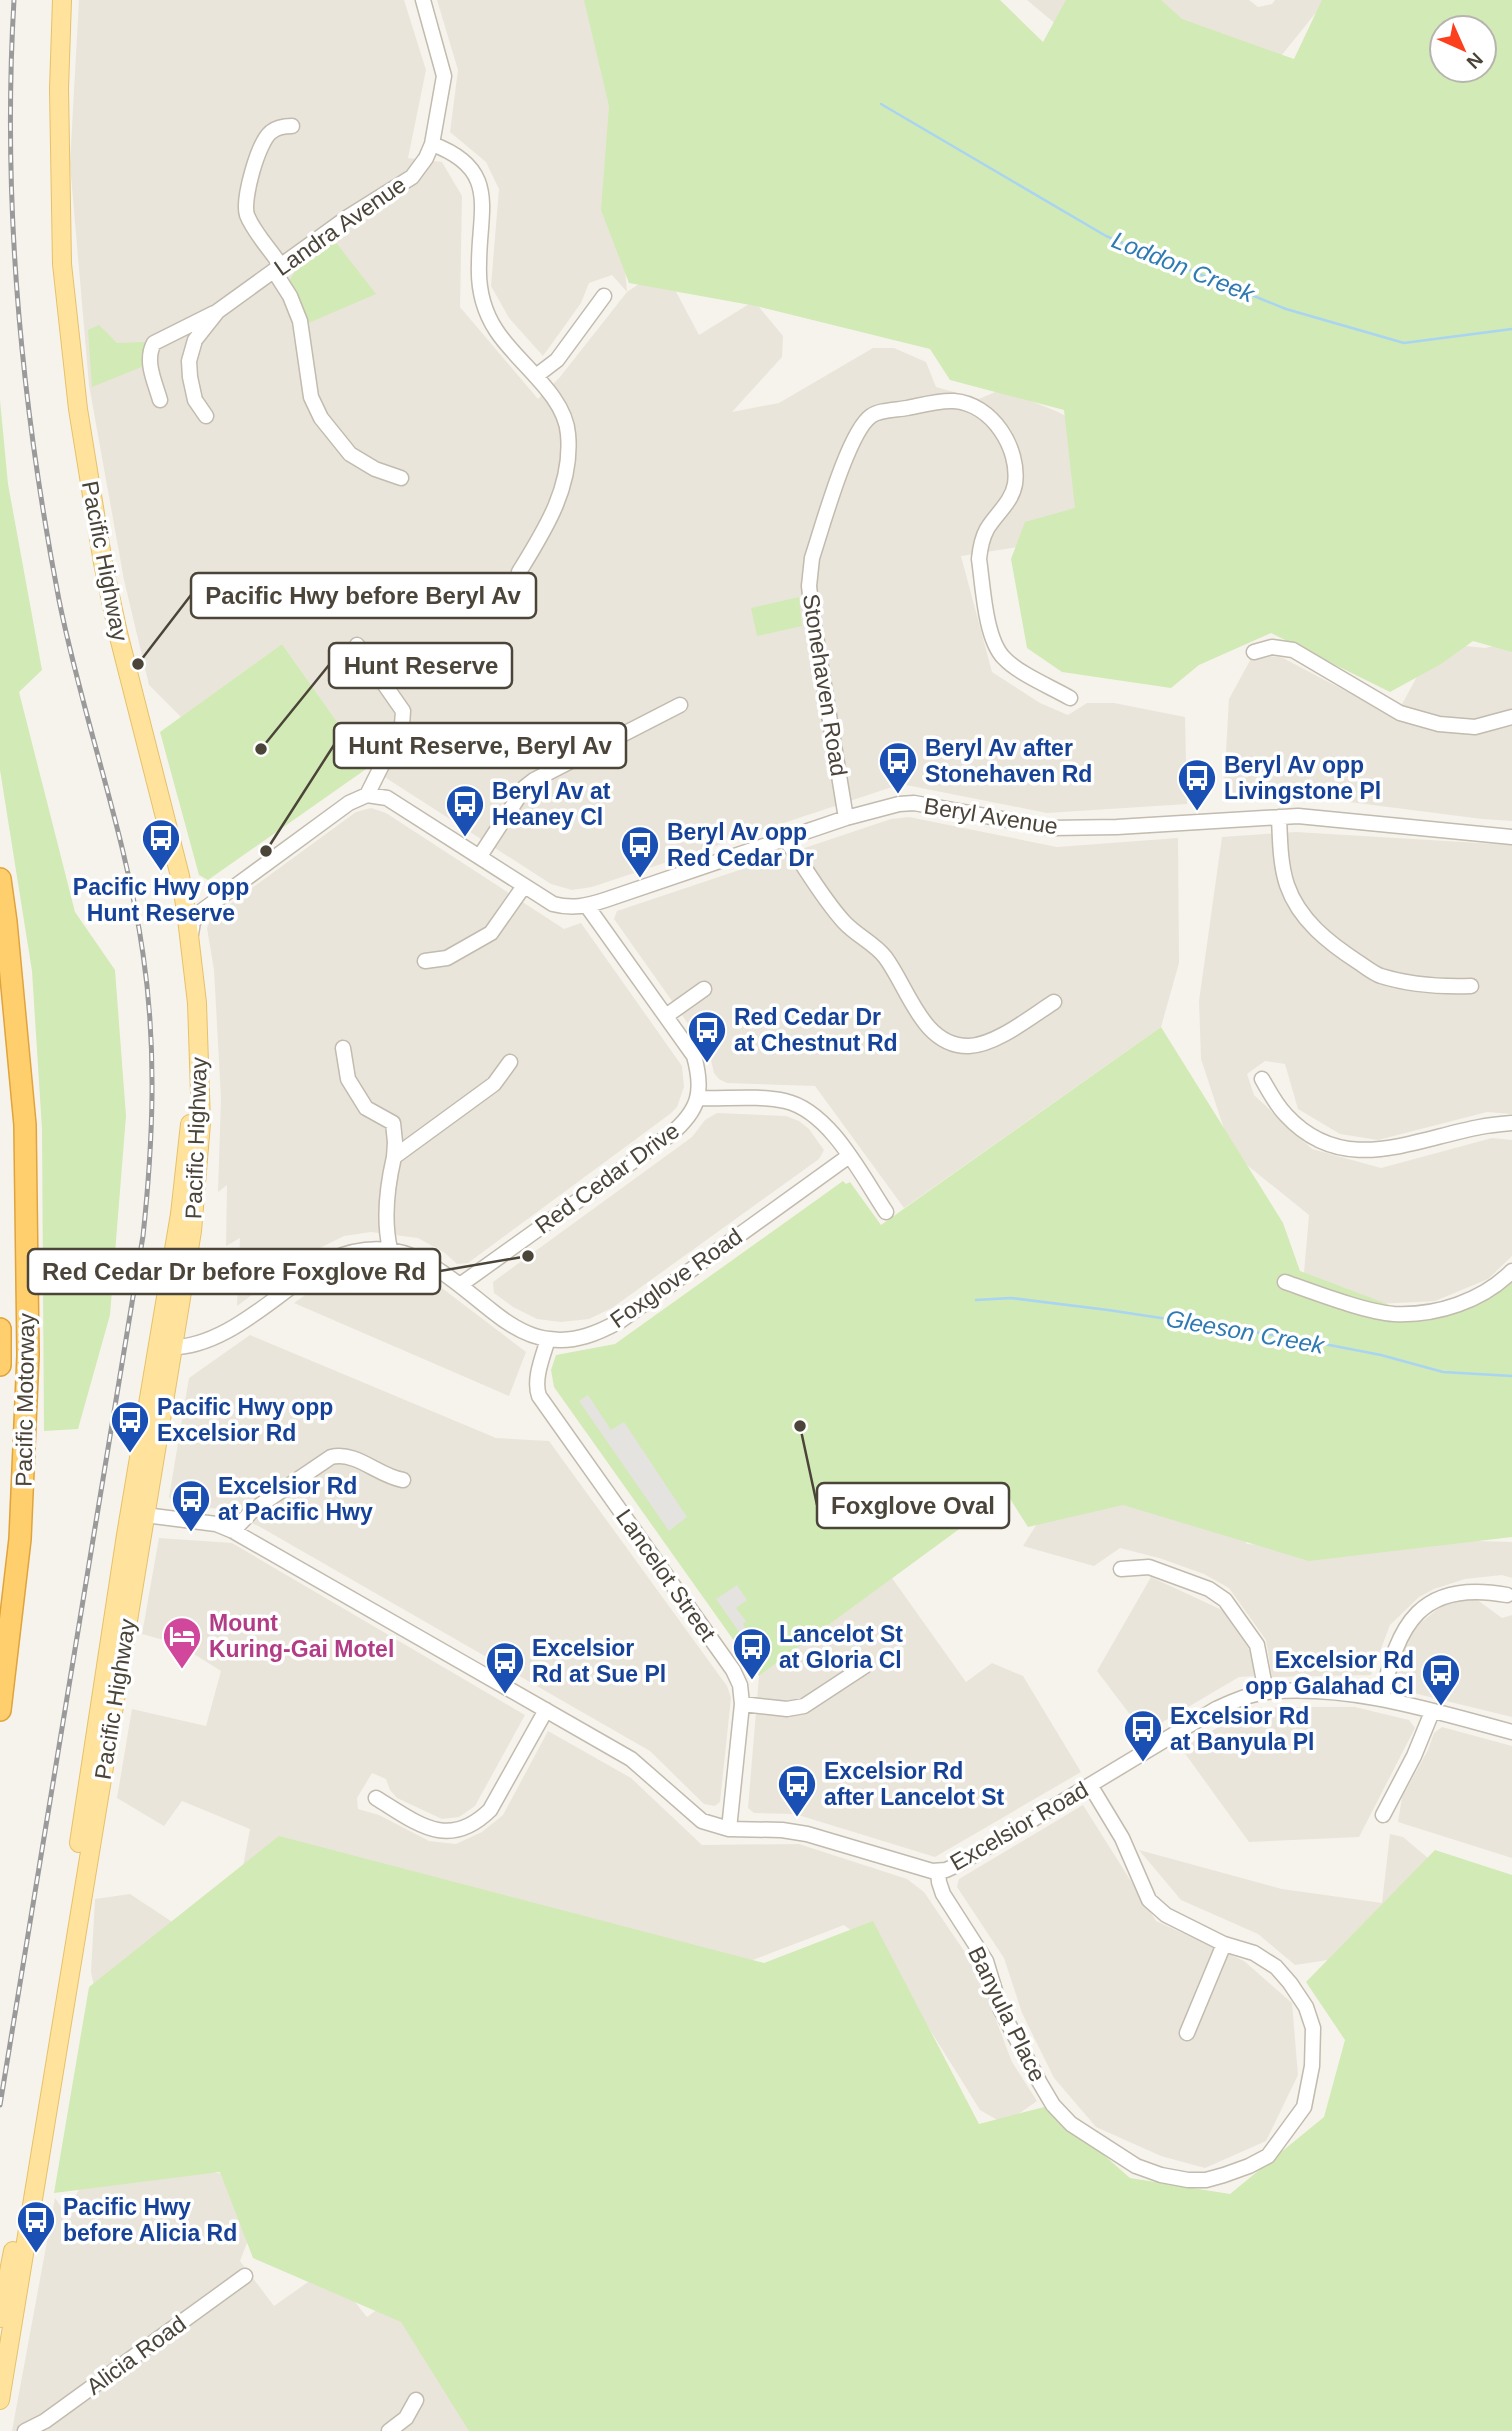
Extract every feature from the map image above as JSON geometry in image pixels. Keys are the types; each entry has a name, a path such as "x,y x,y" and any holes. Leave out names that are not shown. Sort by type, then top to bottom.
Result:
{"highway":[{"name":"Pacific Motorway","path":"0,879 25,1125 28,1355 20,1539 0,1710"},
{"name":"Pacific Motorway","path":"0,1328 0,1365"}],"main road":[{"name":"Pacific Highway","path":"53,0 49,86 53,259 68,408 96,578 169,871 187,1002 190,1122 166,1348"},
{"name":"Pacific Highway","path":"0,2318 166,1348 192,1231 201,1123 200,1039 190,940 180,876 118,633 103,563 78,409 62,264 59,89 62,0"},
{"name":"Pacific Highway","path":"0,2400 137,1514"}],"street":[{"name":"Landra Avenue","path":"160,400 149,359 154,343 218,311 348,217 412,177 426,158 432,144 444,76 423,0"},
{"path":"292,126 278,127 265,138 253,170 246,206 248,216 278,268 300,321 311,397 321,418 350,454 375,469 401,478"},
{"path":"432,144 458,156 471,168 484,203 478,262 480,291 496,330 558,404 569,431 568,461 560,499 519,572"},
{"path":"536,376 557,360 604,296"},
{"name":"Landra Avenue","path":"206,416 195,400 189,361 195,340 218,311"},
{"name":"Stonehaven Road","path":"846,818 812,612 810,572 812,558 843,466 860,426 872,415 941,402 965,404 991,420 1005,437 1012,459 1015,484 1010,499 984,535 979,559 990,629 997,649 1005,659 1070,698"},
{"path":"190,940 193,922 215,901 349,803 367,795 402,725 403,711 357,645"},
{"path":"1254,652 1272,647 1293,650 1400,712 1439,724 1475,727 1512,717"},
{"path":"480,856 525,787 534,780 680,705"},
{"name":"Beryl Avenue","path":"367,795 387,798 553,904 574,907 587,906 846,818 899,804 914,803 1010,822 1065,829 1317,816 1512,837"},
{"path":"1279,817 1282,861 1287,885 1297,907 1323,937 1378,975 1445,987 1471,986"},
{"path":"786,839 837,914 884,957 922,1017 942,1038 968,1046 981,1044 1054,1002"},
{"path":"180,876 195,901 215,901"},
{"path":"425,961 447,958 491,933 524,886"},
{"path":"587,906 694,1056 699,1078 698,1098 775,1099 801,1106 825,1125 886,1212"},
{"path":"666,1016 704,989"},
{"path":"342,1048 348,1079 366,1108 393,1123 394,1157 389,1177 385,1228 390,1249"},
{"path":"394,1157 494,1084 510,1062"},
{"path":"1262,1079 1285,1115 1311,1137 1344,1149 1384,1150 1480,1127 1512,1123"},
{"name":"Red Cedar Drive","path":"460,1285 671,1134 684,1122 698,1098"},
{"name":"Foxglove Road","path":"166,1348 187,1348 213,1338 235,1326 329,1261 356,1251 390,1249 414,1255 438,1268 504,1321 520,1330 548,1339 578,1339 620,1321 849,1156"},
{"path":"1285,1282 1392,1314 1436,1311 1473,1299 1499,1284 1512,1271"},
{"name":"Lancelot Street","path":"548,1339 536,1389 539,1396 733,1670 740,1685 742,1704 729,1829"},
{"path":"233,1531 253,1510 331,1457 345,1455 383,1475 403,1480"},
{"name":"Excelsior Road","path":"137,1514 216,1524 233,1531 641,1765 702,1821 729,1829 807,1833 938,1872 959,1864 1216,1709 1237,1699 1266,1692 1348,1693 1512,1732"},
{"path":"1121,1569 1149,1567 1209,1589 1225,1600 1257,1645 1266,1692"},
{"path":"1382,1699 1394,1649 1409,1622 1419,1612 1437,1598 1456,1593 1485,1591 1507,1595"},
{"path":"742,1704 787,1709 804,1706 865,1666"},
{"path":"376,1798 436,1831 466,1828 490,1810 546,1710"},
{"path":"1383,1815 1414,1756 1432,1712"},
{"name":"Banyula Place","path":"938,1872 943,1894 986,1961 1001,2010 1053,2105 1071,2124 1136,2166 1161,2175 1188,2180 1206,2180 1249,2166 1268,2156 1304,2107 1312,2066 1312,2028 1306,2007 1276,1967 1254,1953 1224,1944 1166,1915 1149,1900 1122,1838 1090,1785"},
{"path":"1187,2033 1224,1944"},
{"name":"Alicia Road","path":"25,2431 45,2421 245,2276"},
{"path":"389,2431 406,2418 416,2400"}],"shaded area":[{"path":"79,0 404,0 426,70 408,158 442,162 462,196 460,307 538,399 560,377 627,292 639,284 673,286 699,335 754,301 783,336 782,357 732,412 779,403 873,348 894,348 926,362 936,387 979,399 1002,389 1077,422 1090,478 1074,538 961,556 992,672 1040,703 1068,715 1087,703 1114,703 1185,717 1187,804 1047,813 901,784 592,887 572,890 551,884 369,767 282,644 181,717 149,685 124,580 89,385 70,164"},
{"path":"437,0 661,0 653,12 614,145 627,292 612,275 589,283 581,303 543,356 509,318 491,286 499,189 486,162 450,132 458,70"},
{"path":"1027,0 1073,0 1064,31"},
{"path":"1155,0 1249,0 1258,7 1272,4 1275,0 1326,0 1281,56 1183,33"},
{"path":"1512,642 1512,821 1279,793 1223,803 1229,699 1253,655 1281,657 1395,717 1432,649 1446,644 1485,648"},
{"path":"371,808 386,813 564,929 581,923 682,1066 684,1087 677,1107 670,1114 468,1263 457,1264 445,1253 418,1238 371,1232 344,1236 308,1254 237,1306 240,1238 226,1246 227,1185 218,1192 221,1098 214,970 207,928 211,918 356,812"},
{"path":"909,817 1057,847 1178,838 1179,963 1161,1027 904,1208 815,1086 727,1083 719,1079 714,1073 705,1045 614,919 617,911 891,819"},
{"path":"1296,832 1512,845 1512,1114 1487,1112 1378,1140 1340,1134 1298,1109 1285,1064 1265,1061 1247,1074 1254,1095 1312,1149 1381,1168 1492,1138 1512,1140 1512,1256 1488,1279 1435,1301 1378,1304 1304,1273 1309,1215 1232,1153 1201,1059 1199,1001 1222,837"},
{"path":"717,1113 786,1116 809,1129 824,1150 819,1159 612,1308 589,1319 561,1322 537,1319 513,1307 494,1293 493,1282 692,1137 705,1120"},
{"path":"380,1264 430,1279 526,1352 509,1396 294,1303 328,1279 356,1268"},
{"path":"250,1335 496,1438 549,1441 727,1686 731,1698 720,1802 715,1806 704,1804 650,1751 262,1528 224,1509 176,1506 169,1497 189,1378"},
{"path":"588,1395 611,1430 624,1422 687,1517 669,1531 579,1401"},
{"path":"1102,1497 1213,1497 1247,1544 1331,1549 1475,1541 1512,1542 1512,1578 1502,1575 1465,1579 1419,1597 1390,1625 1371,1675 1272,1677 1266,1640 1229,1588 1204,1574 1120,1548 1094,1566 1023,1546 1045,1511"},
{"path":"159,1538 232,1543 525,1715 475,1806 459,1817 442,1819 397,1798 386,1779 372,1773 357,1798 358,1809 379,1815 429,1841 456,1844 482,1832 503,1815 548,1731 631,1778 702,1845 799,1844 907,1879 924,1892 977,1970 1012,2062 1037,2101 1004,2124 980,2110 884,1956 844,1925 732,1968 241,1877 250,1829 182,1801 164,1826 117,1798 132,1709 206,1726 221,1671 178,1644 142,1634"},
{"path":"1151,1577 1222,1610 1255,1658 1256,1676 1239,1677 1144,1733 1097,1671"},
{"path":"892,1578 966,1682 992,1663 1023,1676 1081,1772 935,1857 795,1814 754,1813 748,1808 759,1676"},
{"path":"737,1585 747,1600 736,1608 746,1621 743,1624 750,1635 744,1639 716,1599"},
{"path":"1460,1599 1476,1599 1502,1618 1512,1615 1512,1717 1401,1690 1393,1680 1397,1662 1413,1629 1439,1608"},
{"path":"1288,1707 1355,1707 1409,1720 1415,1728 1359,1837 1249,1842 1181,1748 1244,1713"},
{"path":"1442,1727 1512,1746 1512,1858 1398,1822 1402,1797 1428,1750 1434,1733"},
{"path":"1083,1805 1156,1921 1244,1961 1292,2003 1298,2075 1266,2141 1205,2168 1161,2156 1096,2127 1054,2078 1022,2013 1004,1958 957,1887 959,1879"},
{"path":"1390,1834 1403,1837 1447,1874 1353,1956 1295,1965 1258,1934 1181,1900 1139,1850 1282,1889 1382,1903"},
{"path":"130,1894 189,1933 113,2074 91,1972 95,1899"},
{"path":"105,2140 192,2172 236,2174 267,2191 240,2261 274,2306 328,2268 367,2317 430,2272 545,2431 12,2431 55,2198 66,2214"}],"green space":[{"path":"584,0 1000,0 1043,42 1066,0 1161,0 1182,19 1294,59 1322,0 1512,0 1512,652 1473,641 1441,664 1390,692 1271,633 1199,665 1171,688 1062,672 1027,648 1011,559 1025,522 1075,508 1064,410 950,380 930,349 756,306 629,283 601,210 609,106"},
{"path":"334,240 376,294 306,324 289,281 296,270"},
{"path":"99,325 117,343 147,342 141,355 144,366 92,387 88,330"},
{"path":"0,400 8,484 42,670 19,692 75,912 115,970 126,1116 110,1315 78,1429 44,1431 42,1129 32,971 0,770"},
{"path":"799,597 802,626 757,636 751,608"},
{"path":"282,644 369,767 208,880 199,875 160,732"},
{"path":"1161,1027 1283,1223 1300,1271 1395,1307 1441,1307 1512,1271 1512,1537 1309,1561 1123,1505 1028,1527 1007,1494 759,1676 554,1387 551,1370 556,1355 615,1344 843,1181 846,1184 850,1182 881,1225"},
{"path":"279,1836 764,1963 873,1921 979,2124 1048,2106 1130,2178 1230,2194 1324,2117 1345,2040 1306,1982 1435,1850 1512,1875 1512,2431 469,2431 401,2322 253,2258 220,2172 54,2193 89,1987"}],"waterway":[{"name":"Loddon Creek","path":"881,104 1106,236 1286,309 1404,343 1512,329"},
{"name":"Gleeson Creek","path":"976,1300 1011,1298 1108,1310 1293,1338 1381,1355 1443,1372 1512,1376"}],"railway":[{"path":"0,2105 143,1236 152,1095 147,990 135,909 59,600 34,451 13,226 11,75 14,0"}],"place":[{"name":"Pacific Hwy before Beryl Av","path":"138,664"},
{"name":"Hunt Reserve","path":"261,749"},
{"name":"Beryl Av after Stonehaven Rd","path":"898,795"},
{"name":"Beryl Av opp Livingstone Pl","path":"1197,812"},
{"name":"Beryl Av at Heaney Cl","path":"465,838"},
{"name":"Hunt Reserve, Beryl Av","path":"266,851"},
{"name":"Pacific Hwy opp Hunt Reserve","path":"161,872"},
{"name":"Beryl Av opp Red Cedar Dr","path":"640,879"},
{"name":"Red Cedar Dr at Chestnut Rd","path":"707,1064"},
{"name":"Red Cedar Dr before Foxglove Rd","path":"528,1256"},
{"name":"Foxglove Oval","path":"800,1426"},
{"name":"Pacific Hwy opp Excelsior Rd","path":"130,1454"},
{"name":"Excelsior Rd at Pacific Hwy","path":"191,1533"},
{"name":"Mount Kuring-Gai Motel","path":"182,1670"},
{"name":"Lancelot St at Gloria Cl","path":"752,1681"},
{"name":"Excelsior Rd at Sue Pl","path":"505,1695"},
{"name":"Excelsior Rd opp Galahad Cl","path":"1441,1707"},
{"name":"Excelsior Rd at Banyula Pl","path":"1143,1763"},
{"name":"Excelsior Rd after Lancelot St","path":"797,1818"},
{"name":"Pacific Hwy before Alicia Rd","path":"36,2254"}]}
